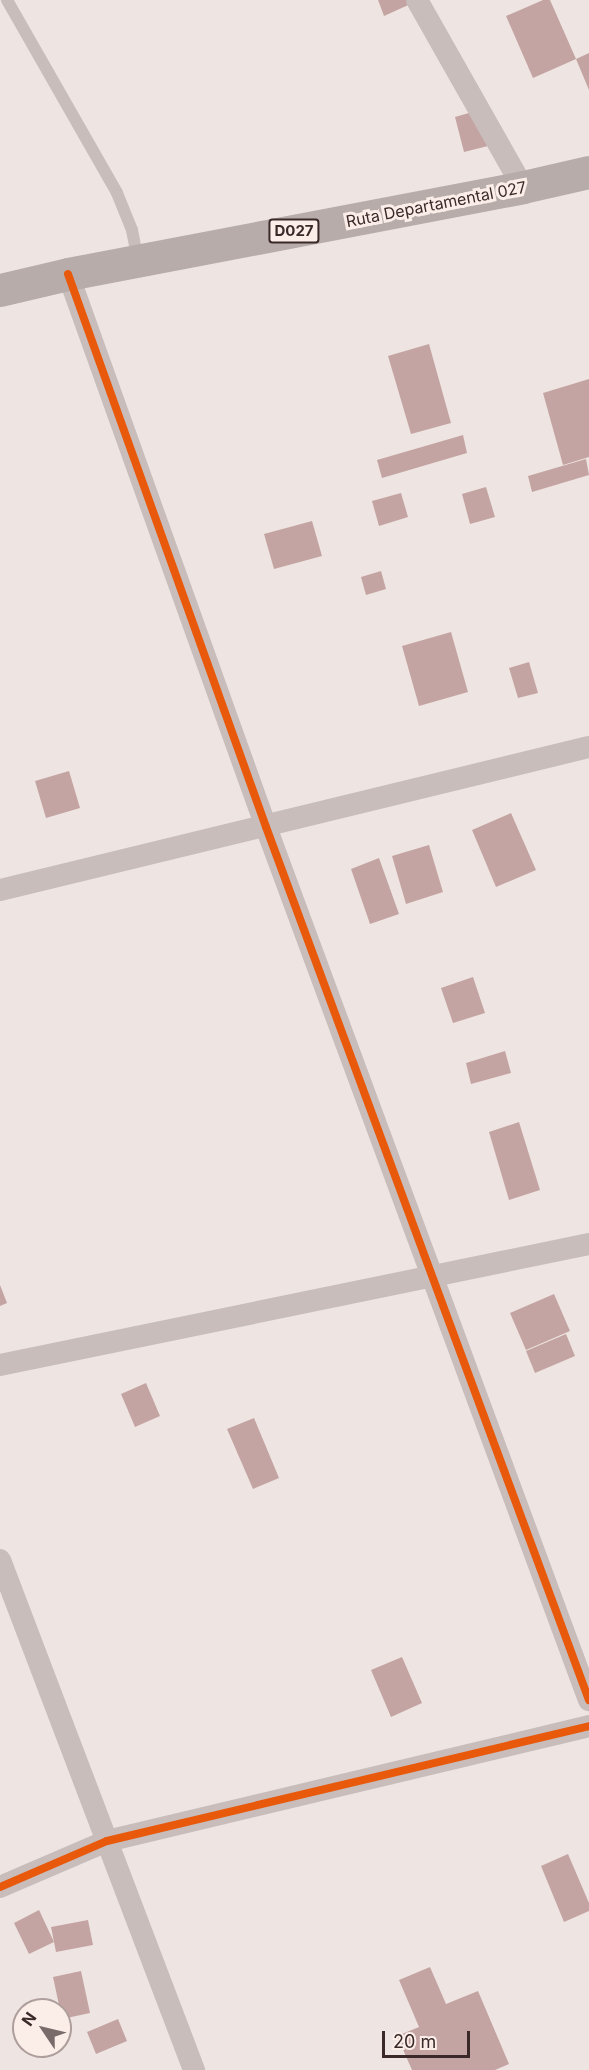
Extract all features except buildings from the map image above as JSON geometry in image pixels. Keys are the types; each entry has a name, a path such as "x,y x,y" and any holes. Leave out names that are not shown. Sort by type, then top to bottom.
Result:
{"main road":[{"name":"Ruta Departamental 027","path":"0,290 68,274 523,187 589,172"}],"street":[{"path":"417,0 523,187"},
{"path":"68,274 266,826 589,1700"},
{"path":"0,890 589,747"},
{"path":"0,1365 589,1244"},
{"path":"0,1560 194,2070"},
{"path":"0,1887 107,1840 589,1726"}],"lane":[{"path":"7,0 117,194 132,230 138,261"}],"cycle path":[{"path":"68,274 266,827 589,1700"},
{"path":"0,1887 107,1841 589,1726"}]}
